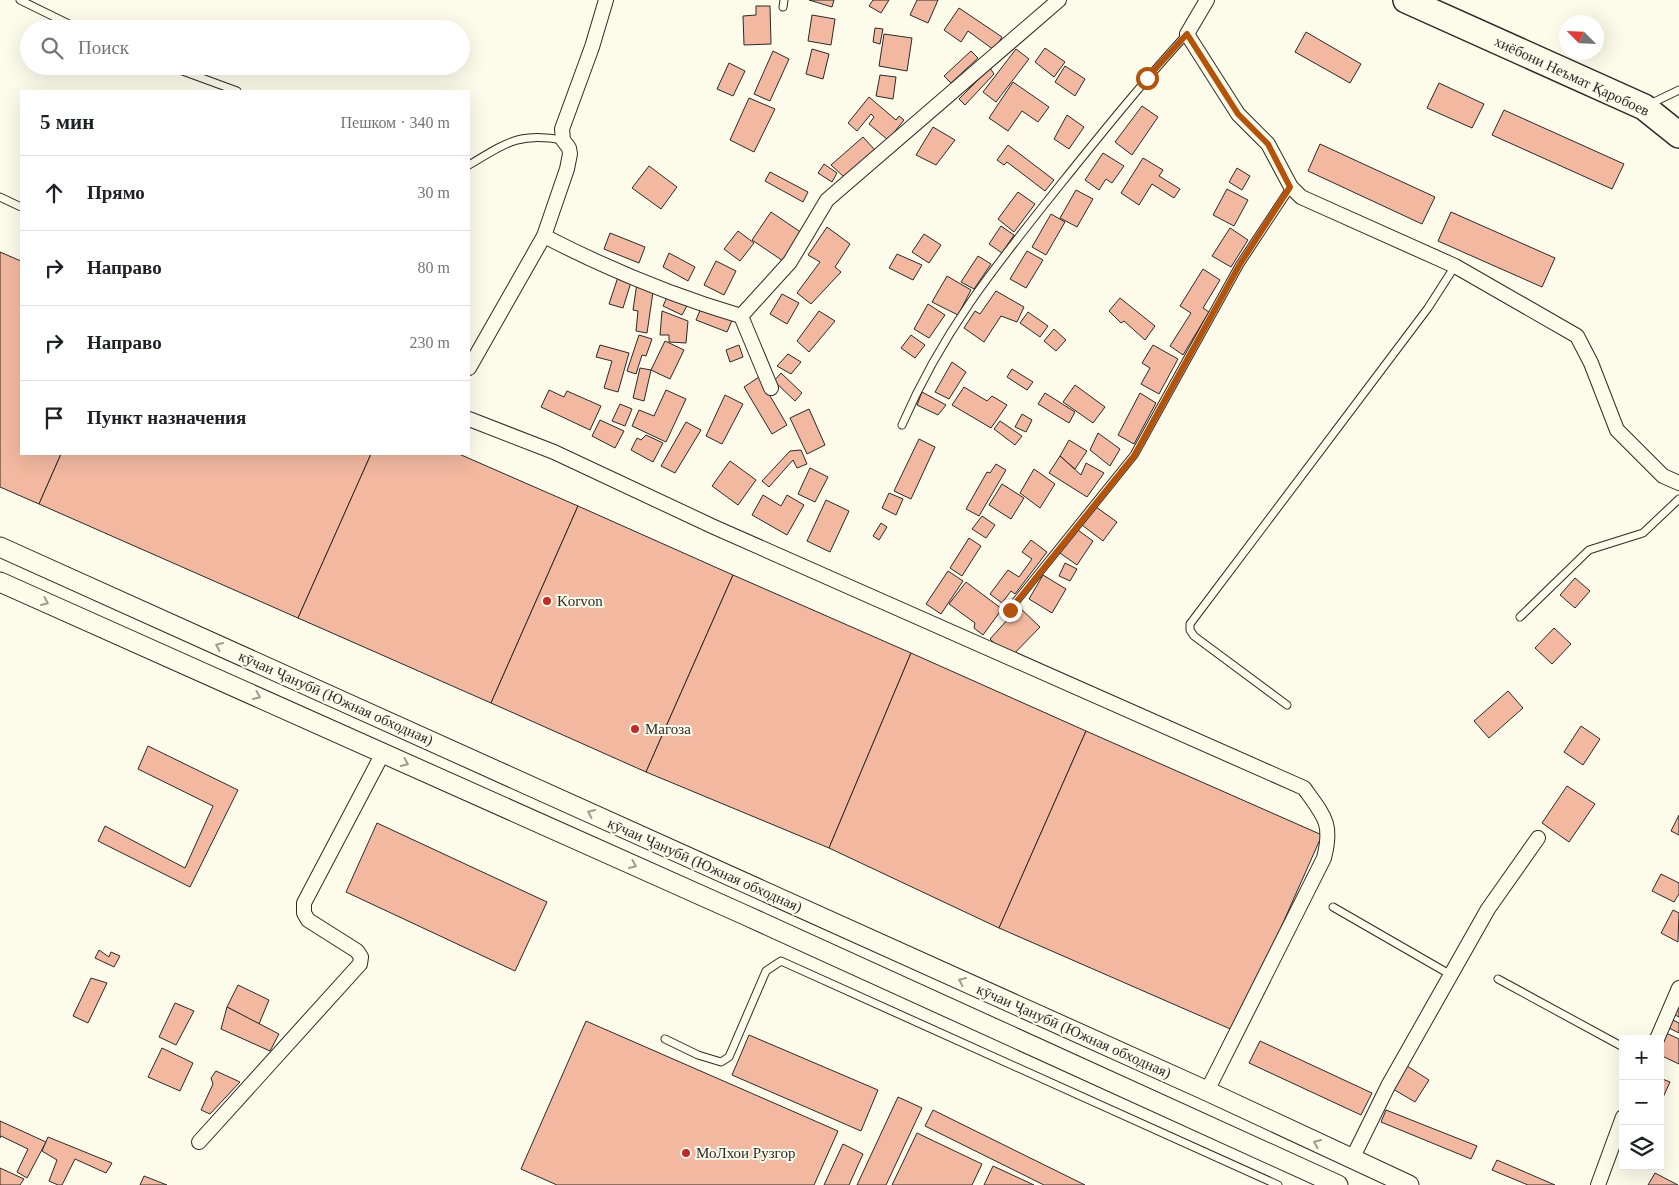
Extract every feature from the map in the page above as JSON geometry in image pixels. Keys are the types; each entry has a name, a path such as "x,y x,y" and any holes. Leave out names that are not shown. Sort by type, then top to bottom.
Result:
{"highway":[{"name":"хиёбони Неъмат Қаробоев","path":"1406,0 1644,107 1679,135"}],"main road":[{"name":"кӯчаи Ҷанубӣ (Южная обходная)","path":"0,547 1207,1091 1409,1185"},
{"name":"кӯчаи Ҷанубӣ (Южная обходная)","path":"0,582 1338,1185"}],"street":[{"path":"470,366 544,236 568,170 570,154 562,129 592,47 606,0"},
{"path":"740,316 790,262 827,200 1058,0"},
{"path":"1207,0 1187,34 1238,114 1268,144 1290,187 1301,197 1455,266 1577,336 1592,362 1617,430 1663,476 1679,483"},
{"path":"544,236 584,257 711,307 740,316 771,388"},
{"path":"470,419 554,452 723,532 1304,788 1322,812 1329,828 1329,840 1324,858 1207,1091"},
{"path":"199,1142 360,964 360,957 357,951 308,920 304,913 304,903 383,753"},
{"path":"1352,1159 1388,1086 1488,909 1538,838"},
{"path":"1659,1035 1679,988"},
{"path":"1598,1185 1620,1125"}],"lane":[{"path":"20,0 61,20"},
{"path":"902,425 925,373 952,327 987,275 1147,78 1187,34"},
{"path":"194,75 235,90"},
{"path":"1644,107 1679,90"},
{"path":"470,164 510,140 540,136 564,140"},
{"path":"1010,610 1134,456 1240,264 1290,187"},
{"path":"0,196 20,206"},
{"path":"1287,705 1194,636 1190,630 1190,624 1428,308 1455,266"},
{"path":"1520,617 1589,550 1643,533 1679,499"},
{"path":"1333,907 1451,975"},
{"path":"665,1039 698,1055 721,1062 729,1057 766,971 781,961 1278,1185"},
{"path":"1498,979 1619,1045"}],"building":[{"path":"809,0 834,0 832,7"},
{"path":"873,0 889,0 881,13 869,6"},
{"path":"917,0 938,0 928,23 910,15"},
{"path":"756,6 770,6 771,44 744,45 743,16 756,15"},
{"path":"959,8 1002,37 994,50 968,31 961,42 944,30"},
{"path":"812,15 835,19 831,45 808,41"},
{"path":"875,28 883,29 880,44 873,42"},
{"path":"1306,32 1361,64 1350,83 1295,52"},
{"path":"884,34 912,38 907,71 879,66"},
{"path":"1045,48 1065,62 1054,77 1035,62"},
{"path":"812,49 829,54 823,79 806,74"},
{"path":"1016,49 1029,59 996,102 983,92"},
{"path":"773,51 789,59 770,101 754,94"},
{"path":"971,51 978,58 951,83 944,76"},
{"path":"729,63 745,71 733,96 717,89"},
{"path":"1065,66 1085,79 1075,96 1055,82"},
{"path":"990,68 994,74 965,105 959,99"},
{"path":"880,75 896,77 893,99 876,96"},
{"path":"1013,82 1049,107 1038,122 1022,111 1008,131 989,118"},
{"path":"1439,83 1484,104 1472,128 1427,108"},
{"path":"869,97 896,120 899,116 904,120 888,140 869,124 874,117 871,114 857,131 848,123"},
{"path":"749,98 775,109 754,152 730,140"},
{"path":"1142,106 1158,117 1132,155 1115,142"},
{"path":"1504,110 1624,164 1612,189 1492,135"},
{"path":"1067,115 1084,127 1069,149 1054,139"},
{"path":"933,127 955,140 936,165 916,155"},
{"path":"863,137 875,150 844,177 831,165"},
{"path":"1320,144 1435,197 1422,224 1308,171"},
{"path":"1008,145 1054,180 1045,191 1007,162 1004,165 997,160"},
{"path":"1103,153 1124,166 1112,183 1106,179 1099,190 1085,180"},
{"path":"1143,158 1163,170 1159,176 1180,189 1174,198 1152,184 1139,205 1121,193"},
{"path":"824,164 837,173 832,182 818,173"},
{"path":"649,166 677,187 661,209 632,188"},
{"path":"1237,168 1250,176 1242,190 1229,182"},
{"path":"770,172 808,192 803,202 765,181"},
{"path":"1227,189 1248,200 1234,226 1213,215"},
{"path":"1076,190 1093,199 1077,227 1060,218"},
{"path":"1018,192 1035,204 1014,232 998,219"},
{"path":"771,212 802,233 783,261 752,240"},
{"path":"1451,212 1555,258 1542,287 1438,241"},
{"path":"1051,214 1065,222 1046,255 1032,247"},
{"path":"1001,226 1014,235 1002,253 989,244"},
{"path":"827,227 850,244 835,267 841,272 811,304 797,293 820,262 808,255"},
{"path":"1230,228 1248,240 1231,267 1212,256"},
{"path":"738,231 754,243 740,261 724,249"},
{"path":"610,233 645,247 639,263 604,249"},
{"path":"924,234 941,245 929,263 912,252"},
{"path":"1027,251 1043,260 1026,288 1010,279"},
{"path":"0,252 20,261 20,455 61,455 39,504 0,487"},
{"path":"669,253 695,267 688,281 663,267"},
{"path":"897,254 922,265 913,280 889,268"},
{"path":"978,256 991,264 974,289 961,282"},
{"path":"716,261 736,271 724,295 704,285"},
{"path":"1203,269 1220,280 1203,308 1209,312 1183,355 1170,346 1191,313 1180,306"},
{"path":"619,274 632,279 623,308 609,304"},
{"path":"947,276 971,290 958,315 932,302"},
{"path":"637,283 654,285 647,333 636,331 638,311 633,310"},
{"path":"996,291 1024,307 1017,322 1001,316 984,342 964,328 975,311 980,314"},
{"path":"669,293 689,302 682,315 663,306"},
{"path":"782,294 799,303 787,324 770,314"},
{"path":"1120,298 1155,326 1145,340 1124,321 1121,323 1109,311"},
{"path":"928,304 945,315 929,338 914,329"},
{"path":"702,306 733,318 727,332 696,320"},
{"path":"662,311 688,321 686,343 669,342 669,335 660,335"},
{"path":"819,311 835,321 809,352 797,341"},
{"path":"1028,312 1048,326 1040,337 1020,323"},
{"path":"1054,329 1066,340 1056,351 1044,341"},
{"path":"639,335 652,339 646,356 642,355 636,374 627,371"},
{"path":"911,335 925,345 915,358 901,348"},
{"path":"665,341 684,350 670,379 651,370"},
{"path":"600,345 629,353 618,392 604,388 612,361 596,357"},
{"path":"739,345 743,357 730,362 726,350"},
{"path":"1153,345 1178,359 1159,394 1141,384 1150,368 1142,363"},
{"path":"788,354 801,362 791,374 777,366"},
{"path":"952,362 966,372 949,399 935,392"},
{"path":"640,368 651,370 644,401 633,398"},
{"path":"1012,369 1033,382 1027,390 1007,377"},
{"path":"781,373 802,393 795,401 774,381"},
{"path":"759,377 787,425 772,434 744,387"},
{"path":"1075,385 1105,407 1093,423 1063,402"},
{"path":"964,387 987,401 992,396 1007,405 991,428 952,405"},
{"path":"549,390 564,397 567,391 601,406 590,430 541,407"},
{"path":"666,390 686,399 666,442 632,426 639,410 654,416"},
{"path":"922,392 946,405 938,415 917,405"},
{"path":"1045,393 1075,412 1069,423 1038,404"},
{"path":"1140,393 1156,403 1134,444 1118,435"},
{"path":"725,395 743,404 722,444 706,436"},
{"path":"620,404 632,409 625,426 612,421"},
{"path":"809,409 825,445 807,454 790,418"},
{"path":"1022,414 1032,420 1026,432 1015,427"},
{"path":"600,420 624,431 615,448 592,436"},
{"path":"1000,421 1022,436 1015,445 994,429"},
{"path":"686,422 701,430 675,473 661,466"},
{"path":"1098,433 1120,449 1110,466 1090,450"},
{"path":"646,435 663,443 653,462 631,450 637,438 641,440"},
{"path":"919,439 935,447 911,499 894,491"},
{"path":"1069,440 1087,451 1075,469 1060,456"},
{"path":"801,450 807,464 797,468 793,460 769,487 762,481 790,451"},
{"path":"61,455 371,455 298,618 39,504"},
{"path":"371,455 461,455 578,506 491,703 298,618"},
{"path":"1060,456 1081,475 1086,463 1104,473 1087,497 1049,473"},
{"path":"730,461 756,480 738,505 712,486"},
{"path":"996,464 1006,470 979,516 966,509 987,472 990,473"},
{"path":"810,468 828,477 815,502 798,494"},
{"path":"1034,469 1055,484 1040,508 1020,493"},
{"path":"1002,484 1024,498 1011,519 989,505"},
{"path":"889,493 903,499 896,515 882,508"},
{"path":"763,495 781,506 787,495 804,505 787,535 752,515"},
{"path":"826,500 849,511 830,552 807,541"},
{"path":"578,506 733,575 646,772 491,703"},
{"path":"1096,507 1117,522 1103,541 1082,525"},
{"path":"982,516 995,525 986,538 972,529"},
{"path":"881,523 887,527 879,540 873,536"},
{"path":"1075,528 1093,541 1077,565 1057,551"},
{"path":"969,538 981,546 962,576 950,568"},
{"path":"1031,540 1047,552 1015,594 1011,591 1002,603 990,594 1008,570 1019,577 1032,559 1022,552"},
{"path":"1065,563 1077,569 1070,581 1059,576"},
{"path":"948,571 963,581 941,614 926,604"},
{"path":"733,575 911,653 829,848 646,772"},
{"path":"1043,575 1066,589 1052,613 1029,599"},
{"path":"1575,578 1590,591 1575,608 1560,595"},
{"path":"966,582 1002,609 983,635 974,628 975,623 949,604"},
{"path":"1019,607 1040,627 1010,658 990,639"},
{"path":"1554,628 1571,644 1552,664 1535,648"},
{"path":"911,653 1086,731 999,928 829,848"},
{"path":"1508,691 1523,708 1489,738 1474,721"},
{"path":"1581,726 1600,739 1583,765 1564,752"},
{"path":"1086,731 1322,835 1235,1031 999,928"},
{"path":"148,746 238,790 190,887 98,841 105,826 185,868 213,806 138,769"},
{"path":"1567,786 1595,804 1569,842 1542,823"},
{"path":"1679,815 1679,835 1671,831"},
{"path":"377,823 547,902 515,971 346,892"},
{"path":"1661,874 1679,883 1679,894 1674,902 1652,891"},
{"path":"1673,910 1679,913 1678,942 1661,933"},
{"path":"99,950 109,957 111,952 120,956 114,967 95,958"},
{"path":"91,978 107,983 88,1023 73,1016"},
{"path":"238,985 269,1000 259,1024 227,1007"},
{"path":"1679,996 1679,1017 1671,1013"},
{"path":"175,1003 194,1011 176,1045 159,1037"},
{"path":"227,1007 279,1034 270,1051 221,1029"},
{"path":"1667,1017 1679,1023 1679,1033 1663,1025"},
{"path":"586,1021 838,1131 814,1185 557,1185 521,1169"},
{"path":"1664,1032 1679,1039 1679,1064 1664,1057 1664,1035 1662,1035"},
{"path":"749,1035 878,1090 861,1131 732,1075"},
{"path":"1260,1041 1372,1093 1361,1115 1249,1063"},
{"path":"162,1048 193,1063 180,1091 148,1077"},
{"path":"1407,1066 1429,1080 1415,1102 1393,1089"},
{"path":"216,1071 240,1082 210,1114 201,1110 213,1084 211,1078"},
{"path":"1664,1080 1670,1082 1664,1095"},
{"path":"898,1097 922,1108 886,1185 857,1185"},
{"path":"933,1110 1085,1185 1044,1185 925,1126"},
{"path":"1386,1110 1477,1146 1471,1159 1381,1122"},
{"path":"0,1121 46,1142 27,1178 17,1172 28,1149 1,1136 0,1138"},
{"path":"917,1133 982,1164 972,1185 892,1185"},
{"path":"48,1137 112,1163 106,1173 75,1159 62,1185 58,1185 49,1181 57,1160 42,1151"},
{"path":"843,1144 863,1154 849,1185 824,1185"},
{"path":"1497,1160 1555,1185 1528,1185 1492,1170"},
{"path":"993,1166 1034,1185 984,1185"},
{"path":"0,1168 24,1179 20,1185 0,1185"},
{"path":"1655,1173 1678,1185 1648,1185"},
{"path":"144,1176 167,1185 140,1185"}],"place":[{"name":"Korvon","path":"547,601"},
{"name":"Магоза","path":"635,729"},
{"name":"МоЛхои Рузгор","path":"686,1153"}],"route":[{"path":"1010,610 1134,456 1240,264 1290,187 1268,144 1238,114 1187,34 1147,78"}]}
